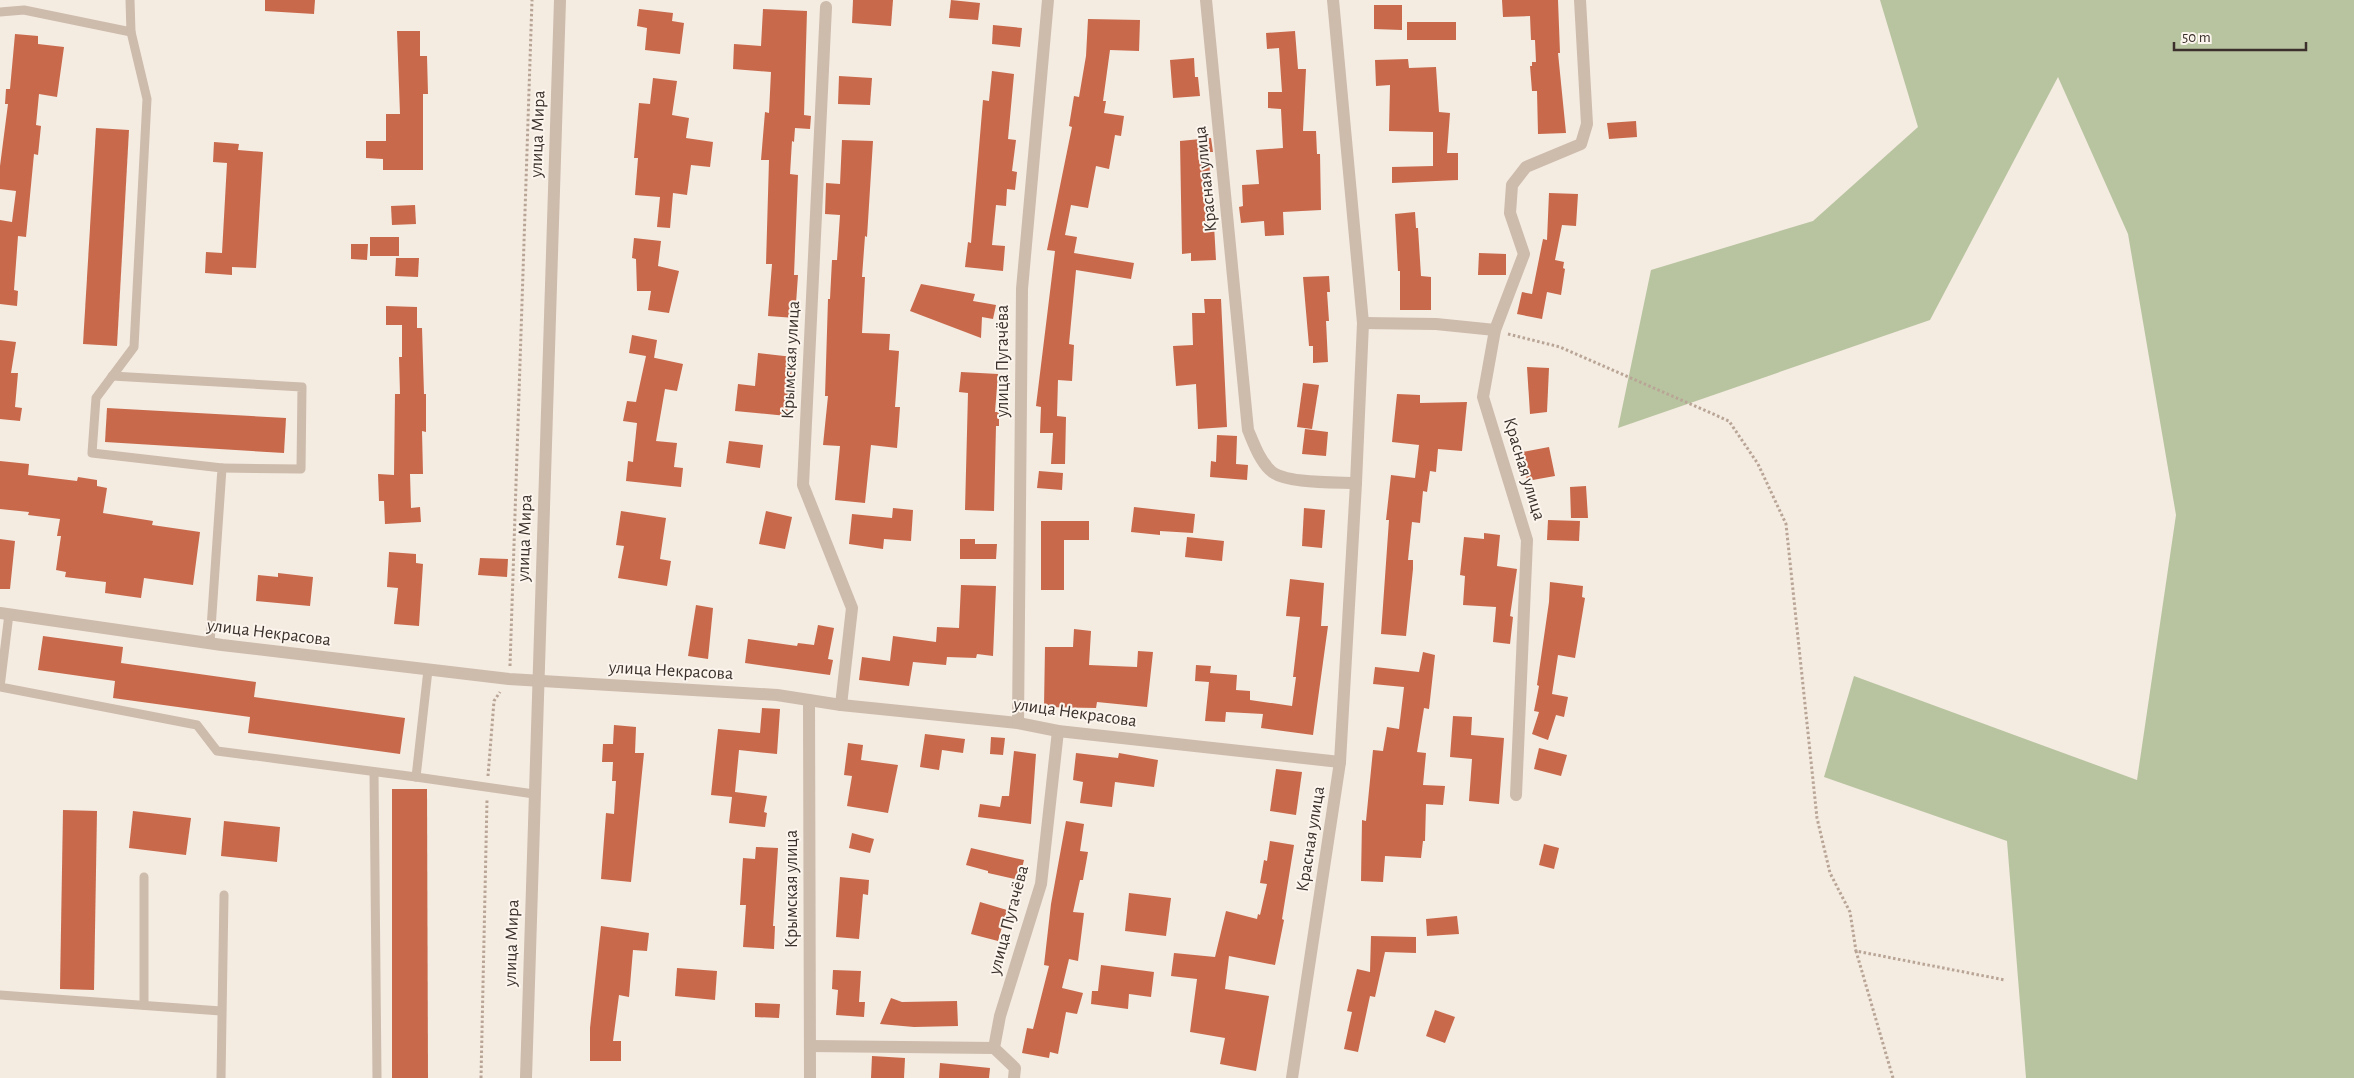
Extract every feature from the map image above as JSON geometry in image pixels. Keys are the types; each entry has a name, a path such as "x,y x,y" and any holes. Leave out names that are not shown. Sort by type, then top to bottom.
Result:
{"street":[{"name":"улица Мира","path":"526,1078 560,0"},
{"name":"улица Пугачёва","path":"1018,723 1022,289 1048,0"},
{"name":"Красная улица","path":"1206,0 1248,430 1259,457 1271,472 1289,479 1356,483"},
{"name":"Красная улица","path":"1292,1078 1340,762 1363,323 1334,0"},
{"name":"Красная улица","path":"1516,795 1527,540 1483,397 1495,330 1524,254 1510,213 1512,185 1526,167 1581,144 1587,124 1580,0"},
{"name":"Крымская улица","path":"826,7 802,485 852,608 841,705"},
{"path":"1363,323 1436,324 1495,330"},
{"name":"улица Некрасова","path":"4,613 210,643 428,670 538,681 777,694 841,705 1018,723 1058,731 1340,762"},
{"name":"Крымская улица","path":"809,700 810,1078"},
{"name":"улица Пугачёва","path":"994,1048 1000,1016 1041,884 1058,731"},
{"path":"810,1046 994,1048 1015,1068 1014,1078"}],"lane":[{"path":"112,376 302,387 300,469 222,468 92,453 96,398 112,376 134,347 147,99 131,32 130,0"},
{"path":"0,12 24,10 131,32"},
{"path":"210,643 222,468"},
{"path":"4,613 0,688 197,725 217,751 534,794"},
{"path":"416,777 428,670"},
{"path":"374,773 377,1078"},
{"path":"144,877 144,1005"},
{"path":"221,1078 224,895"},
{"path":"0,995 221,1011"}],"path":[{"path":"481,1078 487,787 494,700 509,679 532,0"},
{"path":"1495,330 1560,347 1729,421 1758,464 1786,524 1817,818 1830,873 1850,912 1856,951 1893,1078"},
{"path":"1856,951 2005,980"}],"green space":[{"path":"1880,0 2354,0 2354,1078 2026,1078 2007,841 1824,777 1854,676 2137,780 2176,515 2128,234 2058,77 1930,320 1618,428 1651,270 1813,221 1918,127"}],"building":[{"path":"265,0 315,0 314,14 265,11"},
{"path":"853,0 893,0 891,26 852,23"},
{"path":"951,0 980,3 978,20 949,18"},
{"path":"1502,0 1558,0 1560,53 1558,53 1566,133 1538,134 1537,91 1532,91 1530,66 1532,66 1532,62 1536,62 1535,40 1531,40 1530,16 1503,17"},
{"path":"1374,5 1402,5 1402,30 1374,29"},
{"path":"639,9 673,13 672,21 684,23 680,54 645,50 647,28 637,26"},
{"path":"763,9 807,11 804,115 811,116 810,129 795,128 794,142 792,141 790,174 798,175 794,275 798,275 795,318 768,316 772,264 766,264 769,160 761,160 765,112 769,113 771,72 733,69 734,44 761,46"},
{"path":"1088,19 1140,20 1139,51 1110,50 1103,101 1106,101 1104,113 1124,116 1121,136 1115,135 1109,169 1096,166 1088,208 1071,205 1065,235 1077,237 1074,253 1134,263 1131,279 1076,270 1069,344 1074,345 1072,381 1058,380 1057,416 1066,417 1065,464 1051,464 1053,433 1040,433 1041,407 1036,406 1055,251 1047,250 1072,127 1069,126 1074,96 1079,97 1086,56"},
{"path":"1407,22 1456,22 1456,40 1407,40"},
{"path":"993,25 1022,28 1020,47 992,44"},
{"path":"397,31 420,31 420,56 427,56 428,94 423,94 423,170 383,170 383,159 366,158 366,141 386,141 386,114 400,114"},
{"path":"1295,31 1298,69 1306,69 1303,131 1316,131 1317,154 1320,154 1321,210 1283,212 1284,235 1265,236 1264,221 1241,223 1239,207 1243,206 1242,185 1259,184 1256,150 1283,148 1281,109 1268,108 1268,92 1282,92 1279,48 1267,49 1266,33"},
{"path":"15,34 38,36 38,44 64,47 57,97 39,94 36,125 41,126 38,155 34,154 26,237 18,236 14,290 18,291 17,306 0,304 0,220 12,222 16,191 0,189 0,166 8,104 5,104 6,89 10,89"},
{"path":"1194,58 1195,77 1198,77 1200,96 1173,98 1170,60"},
{"path":"1408,59 1409,68 1436,67 1439,112 1450,113 1447,153 1458,153 1458,180 1392,183 1392,167 1433,166 1433,132 1389,131 1390,85 1376,86 1375,60"},
{"path":"992,71 1014,74 1008,139 1016,140 1012,171 1017,172 1015,190 1007,189 1006,206 996,205 992,245 1005,246 1003,271 965,267 968,242 971,243 983,100 989,101"},
{"path":"839,76 872,78 870,105 838,104"},
{"path":"653,78 677,81 672,115 689,118 686,138 713,142 710,167 691,165 687,195 673,193 670,228 657,227 660,197 635,195 638,158 634,158 639,103 650,104"},
{"path":"1636,121 1637,137 1609,139 1607,123"},
{"path":"96,128 129,130 117,346 83,344"},
{"path":"1211,138 1213,152 1209,152 1211,198 1206,198 1208,225 1214,225 1216,260 1191,261 1191,253 1182,254 1180,141"},
{"path":"842,140 873,141 867,237 865,236 862,277 865,277 862,333 890,334 889,350 899,351 895,407 900,407 897,448 871,445 865,503 835,500 840,446 823,445 828,396 825,396 828,299 830,299 832,260 837,260 840,215 825,214 826,183 840,184"},
{"path":"214,142 239,144 238,150 263,152 256,268 232,267 232,275 205,273 206,252 222,253 227,163 213,162"},
{"path":"1549,193 1578,194 1576,226 1562,225 1555,260 1564,262 1563,268 1565,269 1561,295 1547,292 1542,319 1517,314 1522,292 1532,294 1543,239 1547,240"},
{"path":"415,205 416,224 392,225 391,206"},
{"path":"1415,212 1421,276 1431,277 1431,310 1400,310 1400,271 1398,271 1395,214"},
{"path":"370,237 399,237 399,256 370,256"},
{"path":"634,238 661,241 658,266 679,271 669,313 648,310 651,291 637,291 636,259 632,258"},
{"path":"351,244 368,244 367,260 351,259"},
{"path":"1479,253 1506,254 1506,275 1478,275"},
{"path":"396,258 419,258 418,277 395,276"},
{"path":"1329,276 1330,292 1327,292 1329,321 1326,321 1328,362 1313,363 1313,346 1309,346 1303,277"},
{"path":"921,284 975,294 973,301 996,305 993,319 982,317 981,338 910,311"},
{"path":"1204,299 1221,299 1227,427 1198,429 1196,384 1176,386 1173,346 1193,345 1192,313 1205,313"},
{"path":"386,306 417,307 417,328 422,328 424,394 426,394 426,432 422,431 423,474 410,474 411,508 420,507 421,522 385,524 384,501 379,501 378,474 394,475 395,394 400,394 399,357 402,357 402,325 386,325"},
{"path":"632,335 657,340 654,358 683,364 677,391 665,389 656,441 677,443 674,467 683,468 681,487 626,481 628,461 633,462 637,423 623,421 627,401 636,402 646,356 629,353"},
{"path":"0,340 16,342 11,373 18,373 15,407 22,408 20,421 0,419"},
{"path":"758,353 793,357 787,416 735,411 738,384 755,386"},
{"path":"1527,367 1549,368 1547,412 1530,414"},
{"path":"961,372 998,374 995,412 999,412 999,426 996,426 994,511 965,510 968,393 959,392"},
{"path":"1303,383 1319,385 1312,429 1297,427"},
{"path":"1397,394 1420,395 1420,403 1467,402 1462,451 1438,449 1436,472 1430,471 1427,492 1423,491 1420,523 1412,522 1408,560 1413,560 1413,569 1406,636 1381,634 1389,520 1386,520 1391,475 1415,478 1419,445 1392,442"},
{"path":"107,408 286,418 284,453 105,442"},
{"path":"1305,429 1328,432 1326,456 1302,454"},
{"path":"1217,435 1237,436 1236,464 1248,465 1247,480 1210,477 1211,461 1216,462"},
{"path":"729,441 763,445 760,468 726,463"},
{"path":"1549,447 1555,476 1527,481 1522,452"},
{"path":"0,461 29,464 28,475 77,481 78,477 97,480 97,486 107,488 103,513 153,521 152,525 200,532 193,585 144,578 141,598 105,593 106,582 65,577 66,572 56,570 61,536 57,536 60,519 28,515 29,512 0,509"},
{"path":"1039,471 1063,473 1062,490 1037,488"},
{"path":"1586,486 1588,518 1571,518 1570,487"},
{"path":"1134,507 1195,514 1193,533 1160,531 1160,535 1131,532"},
{"path":"893,508 913,510 911,541 884,539 883,549 849,544 852,514 892,518"},
{"path":"1304,508 1325,510 1322,548 1302,546"},
{"path":"621,511 666,518 660,559 671,561 667,586 618,578 624,546 616,545"},
{"path":"766,511 792,517 785,549 759,544"},
{"path":"1548,520 1580,521 1579,541 1547,540"},
{"path":"1041,521 1089,521 1089,540 1064,540 1064,590 1041,590"},
{"path":"1484,533 1500,535 1497,566 1517,569 1510,616 1513,617 1510,644 1493,642 1496,607 1463,605 1465,576 1460,575 1464,537 1484,539"},
{"path":"1187,537 1224,541 1222,561 1185,557"},
{"path":"0,539 15,541 10,589 0,589"},
{"path":"960,539 975,539 975,544 997,544 996,559 960,559"},
{"path":"389,552 416,554 416,563 423,564 419,626 394,624 398,588 387,587"},
{"path":"480,558 508,559 507,577 478,575"},
{"path":"278,573 313,577 310,606 256,601 258,575 278,577"},
{"path":"1290,579 1324,583 1321,626 1328,626 1313,735 1261,728 1263,714 1226,712 1225,722 1205,721 1209,682 1195,681 1196,665 1211,666 1210,673 1237,675 1236,690 1250,691 1250,700 1292,706 1296,677 1293,677 1300,617 1286,616"},
{"path":"1550,582 1583,586 1582,597 1585,598 1575,658 1558,655 1552,694 1568,697 1564,717 1556,715 1548,740 1532,734 1539,712 1534,711 1539,686 1537,685 1549,602"},
{"path":"961,585 996,586 993,656 977,654 976,658 947,657 946,665 913,662 909,686 859,680 862,657 890,661 893,636 936,642 937,627 959,628"},
{"path":"696,605 713,608 708,659 688,656"},
{"path":"818,625 834,628 828,659 833,660 830,675 745,663 748,639 797,646 798,643 814,645"},
{"path":"1074,629 1091,631 1089,665 1137,667 1138,651 1153,652 1147,707 1097,702 1096,708 1044,707 1045,647 1073,647"},
{"path":"43,636 123,647 121,663 256,682 254,697 405,718 400,754 248,733 250,717 113,698 115,681 38,670"},
{"path":"1423,652 1435,655 1429,709 1424,708 1417,752 1426,753 1423,785 1445,786 1443,805 1426,804 1425,841 1423,841 1421,858 1385,856 1383,882 1361,881 1362,820 1366,821 1373,750 1383,751 1387,727 1399,729 1404,687 1373,684 1375,667 1419,672"},
{"path":"762,708 780,709 777,754 739,750 735,792 767,796 764,812 767,813 765,827 729,823 732,797 711,795 718,729 760,733"},
{"path":"1453,716 1472,717 1471,735 1504,738 1499,804 1469,801 1472,759 1450,757"},
{"path":"614,725 636,727 635,753 644,753 631,882 601,879 606,813 614,814 616,781 612,781 613,762 602,762 603,744 613,744"},
{"path":"925,734 965,739 963,753 942,750 939,770 920,767"},
{"path":"991,737 1005,738 1003,755 990,754"},
{"path":"848,743 863,745 861,760 898,765 888,813 847,806 852,776 844,775"},
{"path":"1539,748 1567,755 1561,776 1534,769"},
{"path":"1014,751 1036,754 1031,824 978,817 980,804 1000,807 1002,796 1009,796"},
{"path":"1076,753 1118,758 1119,753 1158,760 1154,787 1115,782 1112,807 1080,803 1083,782 1073,780"},
{"path":"1276,769 1302,772 1296,815 1270,811"},
{"path":"392,789 427,789 428,1078 392,1078"},
{"path":"63,810 97,811 94,990 60,989"},
{"path":"133,811 191,818 186,855 129,848"},
{"path":"224,821 280,827 277,862 221,856"},
{"path":"1066,821 1084,824 1080,851 1088,852 1083,880 1080,880 1073,912 1084,913 1078,961 1069,959 1062,988 1083,993 1077,1014 1066,1012 1058,1054 1050,1052 1049,1058 1022,1053 1027,1028 1033,1029 1049,966 1044,965 1051,904"},
{"path":"852,833 874,839 870,853 849,848"},
{"path":"1270,841 1294,845 1282,919 1284,920 1275,965 1229,956 1225,989 1269,996 1256,1071 1220,1064 1225,1038 1190,1032 1197,979 1171,976 1174,953 1215,957 1226,911 1257,919 1258,914 1260,915 1267,884 1260,883 1264,860 1267,861"},
{"path":"1544,844 1559,848 1554,869 1539,865"},
{"path":"756,847 778,848 773,926 775,926 774,949 743,947 746,905 740,905 743,858 755,859"},
{"path":"971,848 1024,860 1019,880 988,873 988,871 966,865"},
{"path":"840,877 869,880 868,895 863,894 859,939 836,937"},
{"path":"1129,893 1171,898 1166,936 1125,931"},
{"path":"980,902 1007,910 998,941 971,934"},
{"path":"1457,916 1459,934 1427,936 1426,919"},
{"path":"601,926 649,933 647,951 633,950 629,997 619,995 613,1041 621,1041 621,1061 590,1061 590,1028"},
{"path":"1371,936 1416,937 1416,953 1385,952 1375,997 1370,996 1358,1052 1344,1049 1352,1012 1347,1011 1357,969 1370,972"},
{"path":"1101,965 1154,972 1151,997 1129,994 1128,1009 1091,1004 1092,991 1098,991"},
{"path":"677,968 717,971 715,1000 675,996"},
{"path":"833,970 861,971 859,1002 865,1002 864,1017 836,1015 838,990 832,989"},
{"path":"891,998 902,1002 957,1001 958,1026 914,1027 880,1024"},
{"path":"755,1003 780,1004 779,1018 755,1017"},
{"path":"1435,1010 1455,1017 1445,1043 1426,1036"},
{"path":"872,1056 905,1058 904,1078 871,1078"},
{"path":"940,1063 990,1068 989,1078 939,1078"}]}
